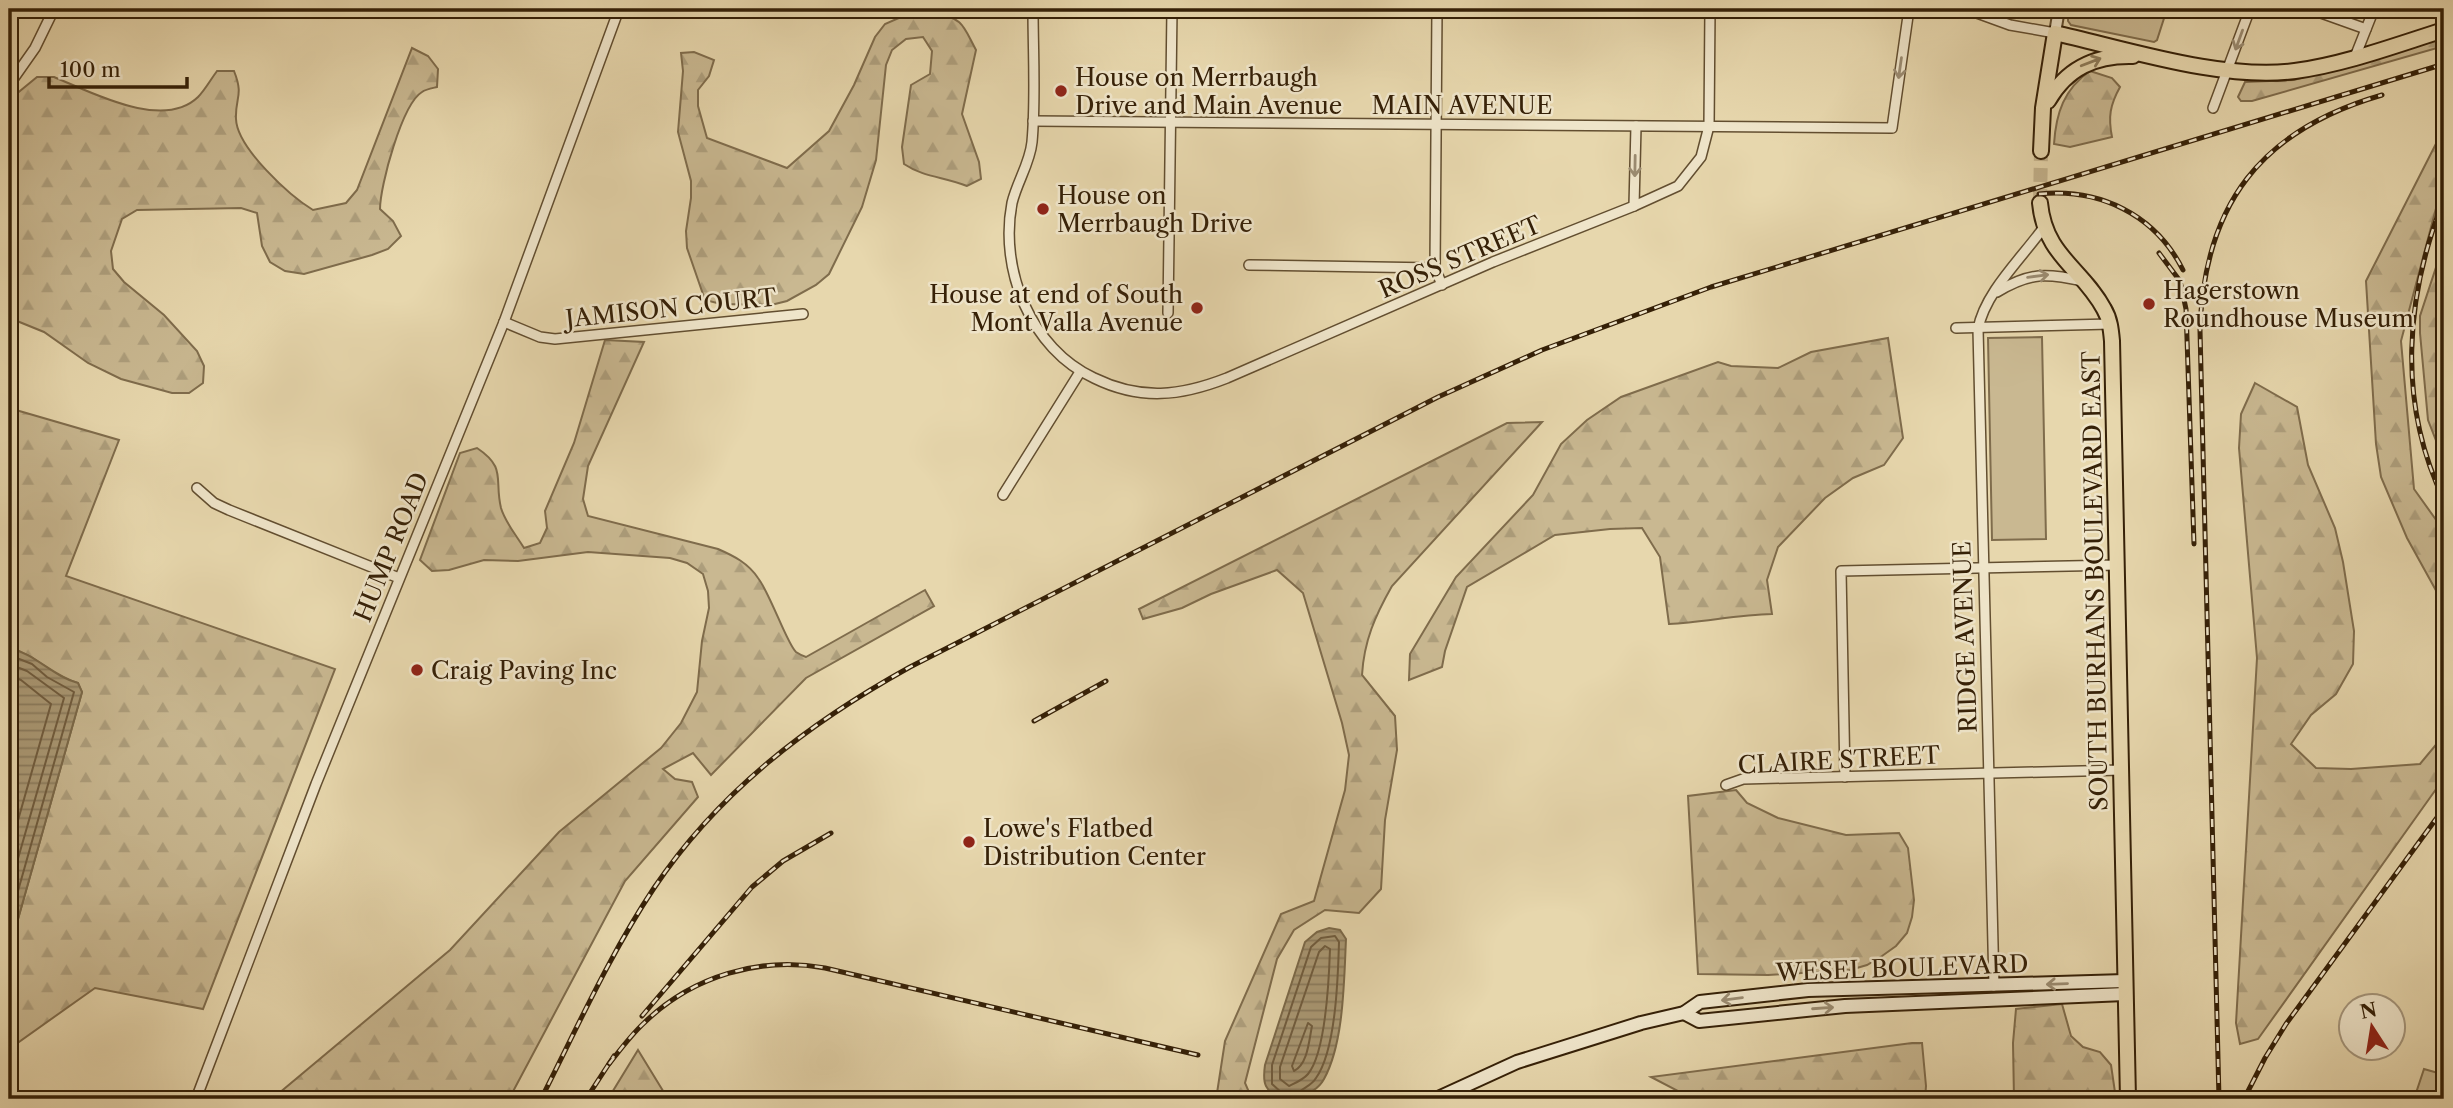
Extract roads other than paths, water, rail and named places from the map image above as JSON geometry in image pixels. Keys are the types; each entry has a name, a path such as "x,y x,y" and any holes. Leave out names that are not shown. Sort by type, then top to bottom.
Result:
{"main road":[{"path":"2041,151 2043,108 2055,33 2228,71 2262,73 2295,71 2355,57 2444,30"},
{"path":"2043,108 2056,86 2067,75 2092,60 2123,56 2158,56"},
{"name":"SOUTH BURHANS BOULEVARD EAST","path":"2040,203 2050,242 2106,311 2110,324 2118,565 2128,1099"},
{"name":"WESEL BOULEVARD","path":"1436,1099 1517,1062 1641,1023 1684,1013 1700,1002 1808,990 1994,986 2125,988"},
{"name":"WESEL BOULEVARD","path":"1684,1013 1699,1021 1844,1006 2125,988"}],"street":[{"path":"9,85 35,48 54,9"},
{"name":"HUMP ROAD","path":"196,1099 316,784 504,322 619,9"},
{"name":"ROSS STREET","path":"1033,9 1032,144 1012,206 1010,238 1016,280 1029,315 1039,331 1063,358 1080,372 1106,384 1160,394 1184,393 1227,378 1493,262 1668,192 1686,178 1701,157 1710,126 1710,9"},
{"path":"1168,313 1172,9"},
{"path":"1437,9 1435,268 1442,285"},
{"name":"MAIN AVENUE","path":"1033,121 1892,128 1909,9"},
{"path":"1966,9 2010,25 2055,33 2059,9"},
{"path":"2213,108 2250,9"},
{"path":"2310,9 2366,29"},
{"path":"2355,57 2374,9"},
{"path":"1634,206 1636,126"},
{"name":"RIDGE AVENUE","path":"1994,986 1978,329 1980,314 2010,269 2044,227"},
{"path":"1249,265 1435,268"},
{"path":"1996,293 2016,280 2044,274 2083,281"},
{"name":"JAMISON COURT","path":"504,322 540,337 555,339 803,314"},
{"path":"1956,328 2110,324"},
{"path":"1003,495 1080,372"},
{"path":"197,488 214,503 229,510 399,578"},
{"path":"1845,778 1841,571 2118,565"},
{"name":"CLAIRE STREET","path":"1726,785 1744,779 2122,770"}],"water":[{"path":"9,648 28,655 78,683 82,692 9,951"},
{"path":"1329,928 1340,930 1346,939 1342,1011 1336,1048 1319,1086 1295,1098 1278,1097 1266,1086 1265,1065 1305,942 1317,932"}],"tunnel":[{"path":"2040,203 2041,151"}],"railway":[{"path":"541,1099 594,992 638,913 707,820 768,762 802,736 910,667 1438,397 1542,350 1711,287 2444,64"},
{"path":"2219,1099 2200,330 2204,285 2213,245 2227,210 2247,178 2272,152 2303,129 2340,110 2382,95"},
{"path":"2039,194 2083,195 2123,209 2157,234 2183,270"},
{"path":"2444,199 2421,274 2414,312 2412,350 2413,388 2419,426 2429,463 2444,500"},
{"path":"2159,253 2180,281 2186,309 2194,544"},
{"path":"1034,721 1106,681"},
{"path":"2244,1099 2286,1024 2444,808"},
{"path":"642,1016 752,887 783,861 831,833"},
{"path":"609,1064 644,1023 683,993 728,973 776,965 825,968 1198,1055"},
{"path":"586,1099 614,1056"}],"place":[{"name":"House on Merrbaugh Drive and Main Avenue","path":"1061,91"},
{"name":"House on Merrbaugh Drive","path":"1043,209"},
{"name":"Hagerstown Roundhouse Museum","path":"2149,304"},
{"name":"House at end of South Mont Valla Avenue","path":"1197,308"},
{"name":"Craig Paving Inc","path":"417,670"},
{"name":"Lowe's Flatbed Distribution Center","path":"969,842"}]}
